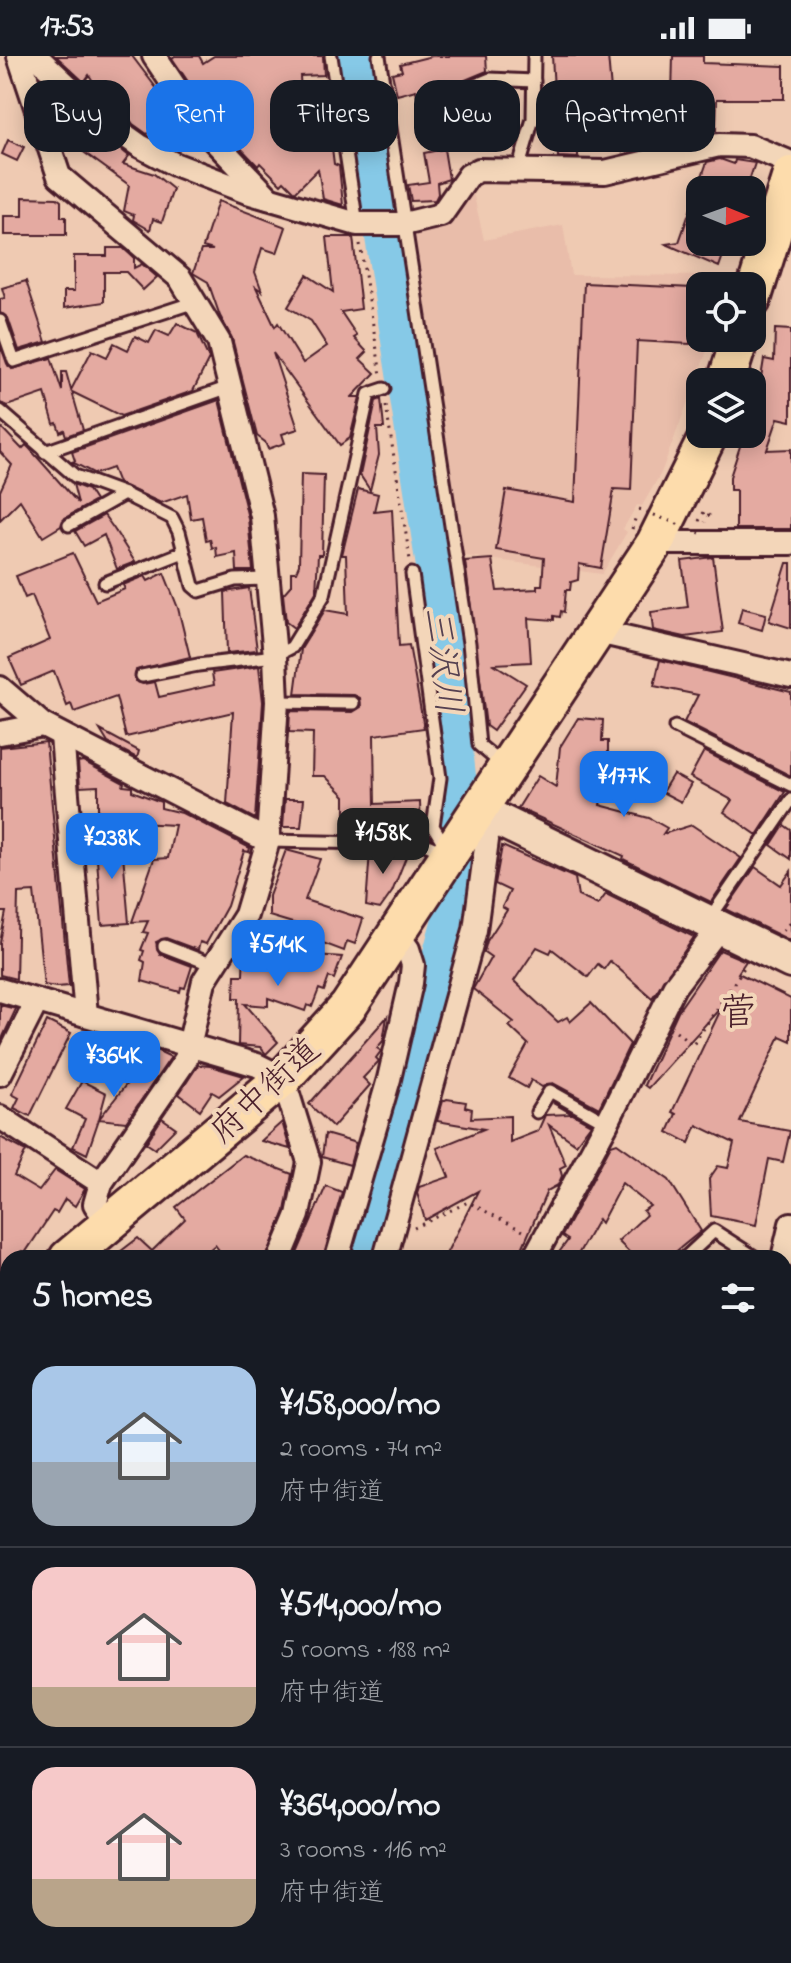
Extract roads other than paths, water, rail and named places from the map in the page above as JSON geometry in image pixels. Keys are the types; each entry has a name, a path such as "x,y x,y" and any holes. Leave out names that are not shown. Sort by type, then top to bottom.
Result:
{"main road":[{"path":"761,272 789,182"},
{"name":"府中街道","path":"78,1250 283,1078 348,1007 397,934 437,848 486,817 507,769 655,543 702,448"}],"street":[{"path":"19,56 59,176 180,278 219,342 233,386 262,516 275,656 277,702 268,841 246,915 204,981 186,1059 101,1183 95,1204 109,1224"},
{"path":"36,56 106,122 140,146 174,164 269,198 357,224 404,224 441,215 469,175 479,170 605,172 719,145 750,146 789,182"},
{"path":"154,56 221,152 251,177 269,198"},
{"path":"655,543 791,543"},
{"path":"598,632 791,676"},
{"path":"15,695 53,731 268,841"},
{"path":"0,733 53,731"},
{"path":"53,731 86,1015"},
{"path":"387,1250 468,958 486,817 791,962"},
{"path":"538,1250 607,1123 674,987 713,925"},
{"path":"339,1250 389,1079 411,983 413,965 408,949 397,934"},
{"path":"0,990 257,1065 283,1078 309,1162 298,1215 283,1250"},
{"path":"0,1074 37,1001"},
{"path":"0,1117 101,1183"},
{"path":"785,1250 791,1224"}],"lane":[{"path":"331,56 357,224"},
{"path":"379,56 469,643 479,745 507,769"},
{"path":"518,170 533,119 534,56"},
{"path":"488,80 512,80"},
{"path":"520,80 534,81"},
{"path":"0,321 14,361 196,302"},
{"path":"45,452 233,386"},
{"path":"142,676 275,656 292,647 324,595 369,394 384,389"},
{"path":"0,411 75,476 124,494 172,518 193,586 199,591 235,580 266,579"},
{"path":"69,525 124,494"},
{"path":"105,583 184,552"},
{"path":"268,841 437,848 440,778 412,574"},
{"path":"277,702 353,703"},
{"path":"675,727 791,785"},
{"path":"713,925 791,800"},
{"path":"164,946 213,965"},
{"path":"537,1112 550,1091 607,1123"},
{"path":"694,1250 714,1231 744,1250"}],"waterway":[{"name":"三沢川","path":"354,56 445,644 460,786 450,916 359,1250"}],"district":[{"name":"菅","path":"738,1011"}]}
